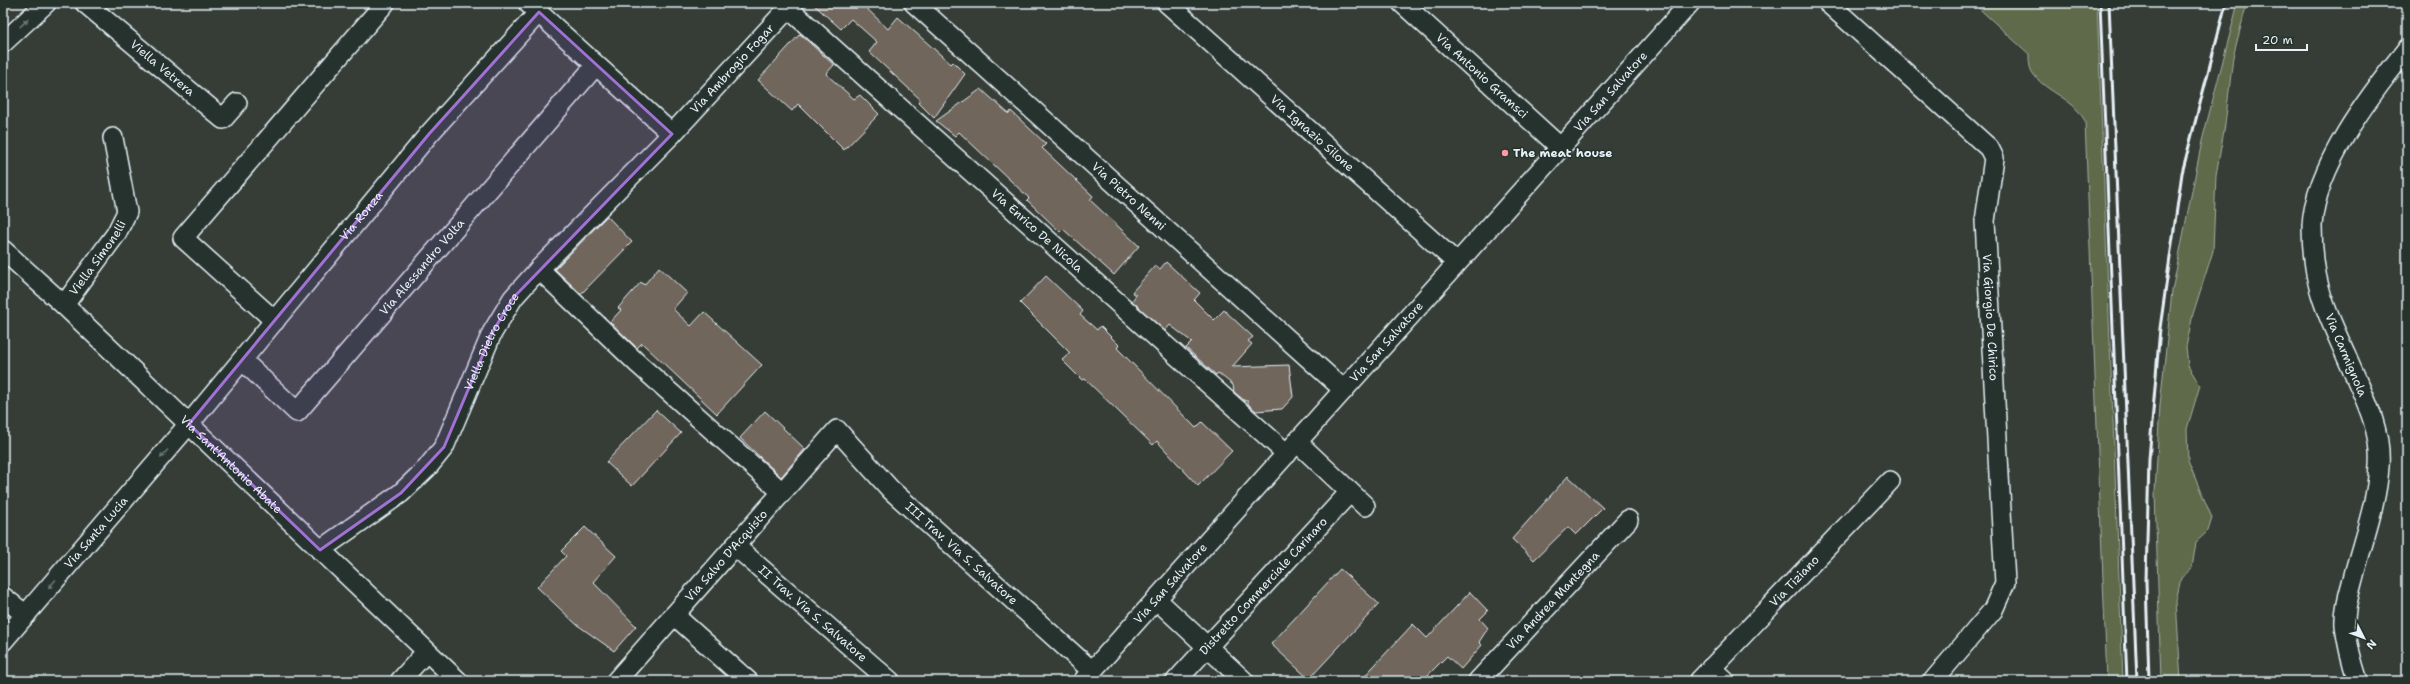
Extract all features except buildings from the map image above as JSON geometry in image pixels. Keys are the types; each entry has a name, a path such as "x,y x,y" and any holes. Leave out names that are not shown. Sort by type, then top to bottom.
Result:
{"street":[{"path":"3,43 46,3"},
{"name":"Viella Vetrera","path":"86,3 223,119 237,103"},
{"path":"275,321 184,238 386,3"},
{"name":"Via Pietro Nenni","path":"914,3 1344,390"},
{"name":"Via Ignazio Silone","path":"1167,3 1458,263"},
{"name":"Via Antonio Gramsci","path":"1402,3 1561,148"},
{"name":"Via San Salvatore","path":"1087,676 1690,3"},
{"name":"Via Giorgio De Chirico","path":"1828,3 1990,148 1994,158 1985,220 2005,583 1993,610 1933,681"},
{"name":"Via Ambrogio Fogar","path":"672,134 791,5"},
{"name":"Via Enrico De Nicola","path":"791,5 1292,448 1350,492 1365,506"},
{"path":"533,8 672,134"},
{"name":"Via Ronza","path":"189,424 533,8"},
{"name":"Via Carmignola","path":"2358,681 2352,661 2345,624 2351,588 2373,503 2379,465 2378,440 2372,416 2326,308 2315,268 2312,226 2323,180 2340,146 2358,114 2407,49"},
{"name":"Via Alessandro Volta","path":"242,360 297,412 596,65"},
{"name":"Viella Dietro Croce","path":"320,550 401,493 427,468 444,447 492,333 513,298 538,269 672,134"},
{"name":"Viella Simonelli","path":"64,305 116,234 127,212 113,138"},
{"name":"Via Sant'Antonio Abate","path":"3,250 64,305 458,681"},
{"path":"538,269 637,363 782,492"},
{"name":"Via Santa Lucia","path":"3,641 189,424"},
{"name":"Via Salvo D'Acquisto","path":"616,681 838,430"},
{"name":"III Trav. Via S. Salvatore","path":"838,430 891,490 1087,676"},
{"name":"Via Tiziano","path":"1705,674 1890,481"},
{"name":"Distretto Commerciale Carinaro","path":"1176,681 1350,492"},
{"name":"Via Andrea Mantegna","path":"1478,681 1628,520"},
{"name":"II Trav. Via S. Salvatore","path":"735,546 890,681"},
{"path":"3,597 26,615"},
{"path":"1156,599 1244,681"},
{"path":"674,615 748,681"},
{"path":"400,681 426,652"},
{"path":"1705,674 1725,681"}],"highlighted area":[{"path":"539,12 672,134 513,298 492,333 444,447 401,493 320,550 189,424 429,134"}],"green space":[{"path":"1973,3 2097,3 2123,681 2107,681 2085,121 2074,107 2039,81 2031,70 2029,54"},
{"path":"2238,3 2247,3 2233,57 2225,125 2216,175 2213,251 2193,314 2186,347 2188,366 2200,385 2187,429 2188,461 2212,518 2208,531 2196,542 2192,568 2181,578 2176,601 2181,681 2161,681 2155,492 2160,405 2172,291 2202,141"}],"railway":[{"path":"2100,3 2127,681"},
{"path":"2109,3 2137,681"},
{"path":"2149,681 2146,581 2149,459 2160,328 2182,173 2226,3"}],"place":[{"name":"The meat house","path":"1505,153"}]}
